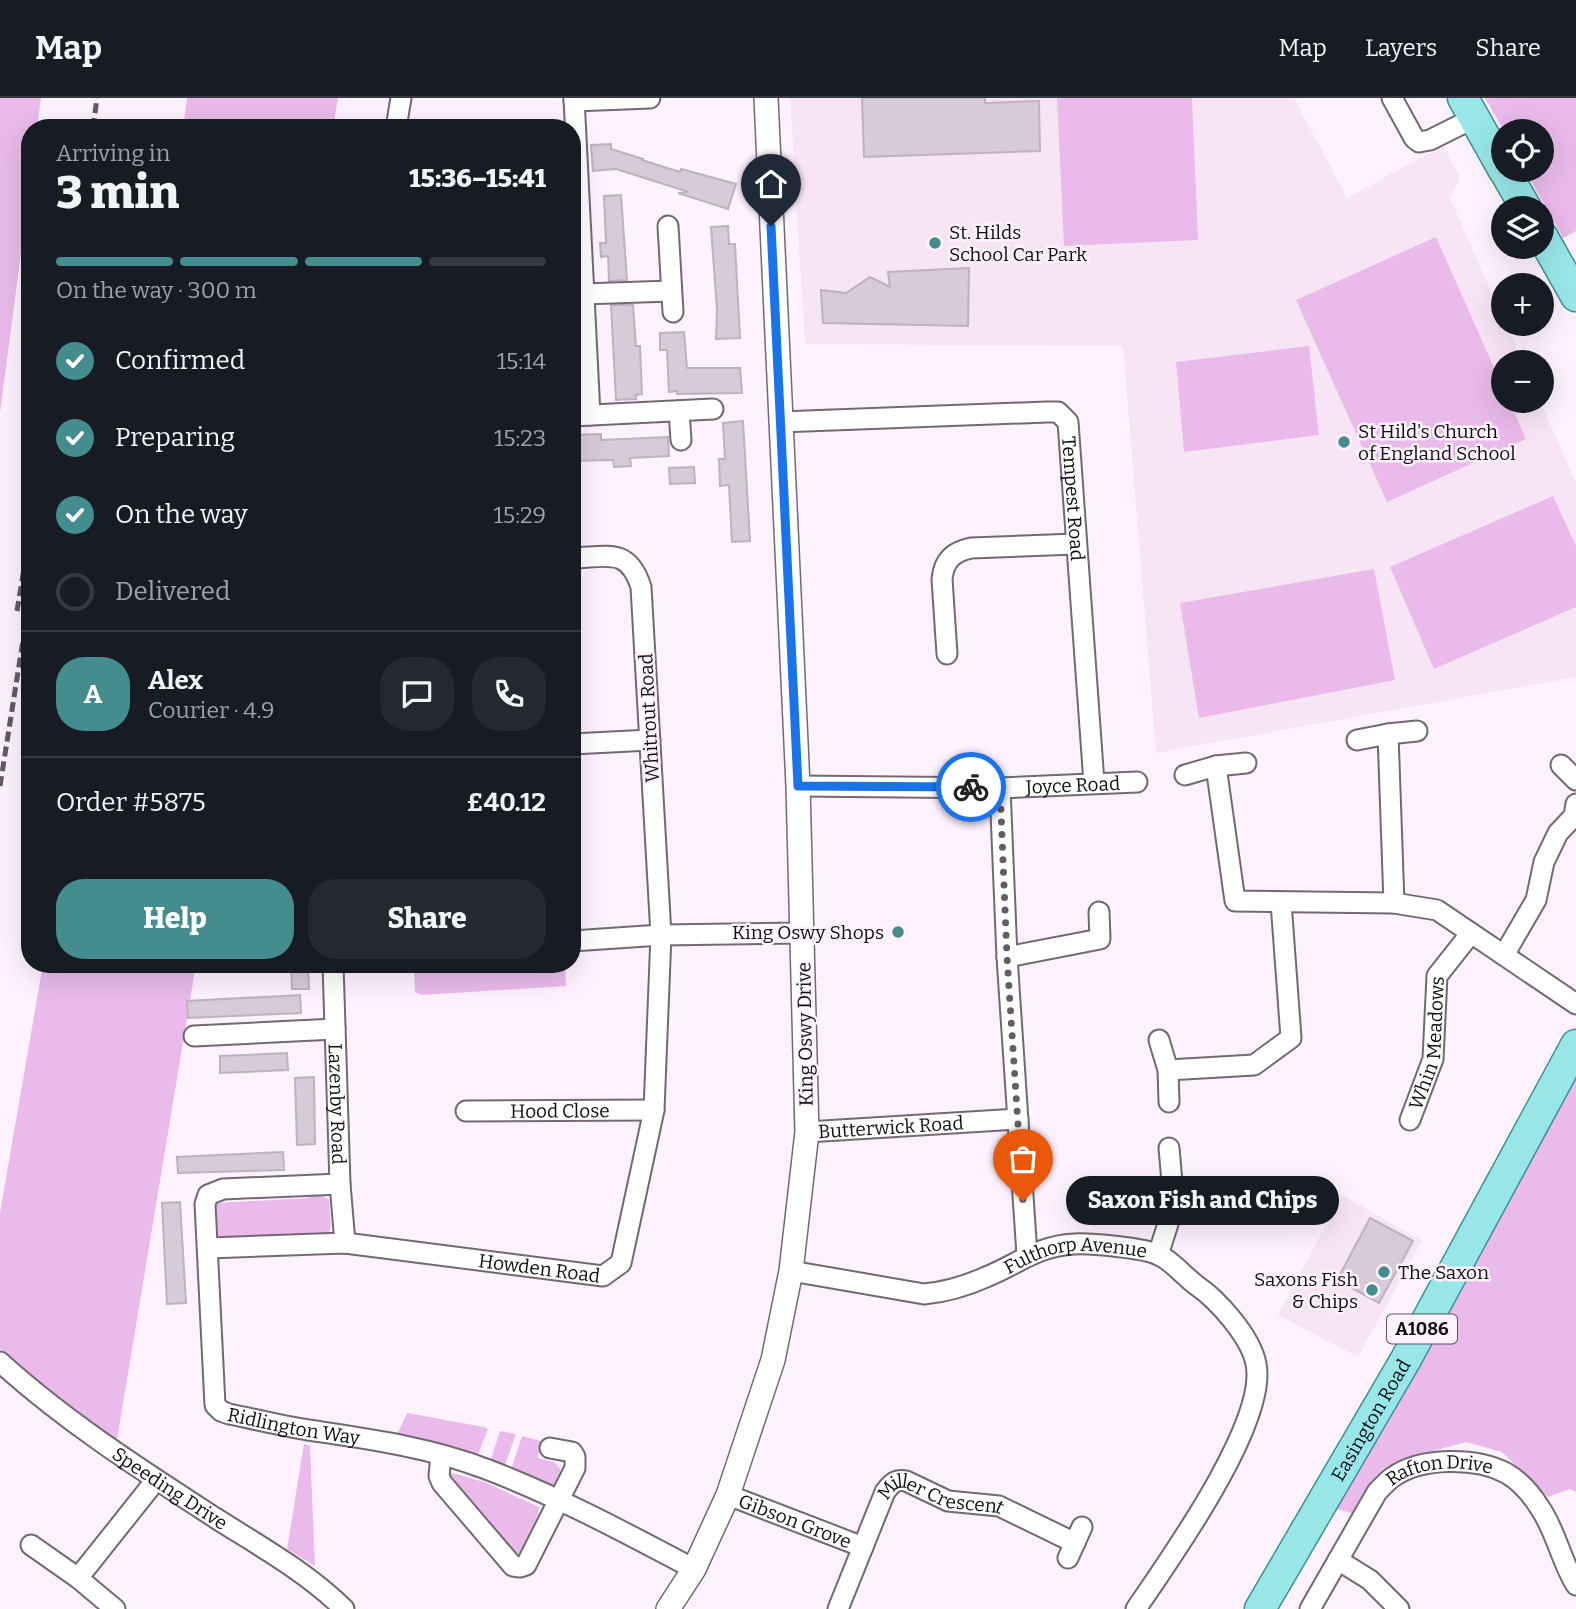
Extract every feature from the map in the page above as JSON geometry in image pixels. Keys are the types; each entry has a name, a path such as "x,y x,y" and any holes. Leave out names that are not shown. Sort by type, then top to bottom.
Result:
{"main road":[{"path":"1468,108 1491,147"},
{"path":"1554,257 1576,296"},
{"name":"Easington Road","path":"1260,1609 1406,1359 1576,1045"}],"street":[{"path":"398,119 401,98"},
{"path":"574,119 574,100 650,98"},
{"name":"King Oswy Drive","path":"668,1609 694,1569 729,1494 773,1360 791,1270 807,1132 798,786 766,98"},
{"path":"1392,98 1413,138 1419,142 1430,140 1468,108"},
{"path":"668,226 673,312"},
{"path":"581,281 581,416 713,409"},
{"path":"583,294 671,291"},
{"path":"679,411 681,440"},
{"name":"Tempest Road","path":"780,422 1058,412 1068,422 1094,783"},
{"path":"947,654 943,567 957,551 971,548 1076,544"},
{"name":"Whitrout Road","path":"581,558 619,557 635,568 641,587 662,935"},
{"path":"1357,740 1417,732"},
{"path":"1388,734 1394,902"},
{"path":"581,744 650,740"},
{"path":"1185,775 1216,766 1246,763"},
{"path":"1561,765 1576,780"},
{"path":"1216,766 1235,901 1394,902 1437,910 1576,1004"},
{"name":"Joyce Road","path":"798,786 1000,788 1137,782"},
{"path":"1000,788 1007,957 1027,1255"},
{"path":"1504,955 1536,900 1544,862 1558,833 1574,816 1576,804"},
{"path":"1168,1070 1254,1065 1290,1038 1281,902"},
{"path":"1007,957 1100,939 1098,912"},
{"path":"581,940 662,935 803,933"},
{"name":"Whin Meadows","path":"1410,1120 1433,1059 1437,976 1471,933"},
{"name":"Howden Road","path":"209,1248 345,1243 603,1276 621,1263 624,1254 654,1110 662,935"},
{"name":"Lazenby Road","path":"333,973 340,1184 345,1243"},
{"path":"194,1036 335,1029"},
{"path":"1159,1040 1168,1070 1169,1102"},
{"name":"Hood Close","path":"466,1111 654,1110"},
{"name":"Butterwick Road","path":"807,1132 1018,1119"},
{"path":"1158,1255 1174,1205 1169,1148"},
{"name":"Ridlington Way","path":"340,1184 215,1191 208,1195 205,1204 215,1405 221,1411 306,1430 360,1437 485,1468 559,1501 694,1569"},
{"name":"Fulthorp Avenue","path":"791,1270 924,1294 943,1292 986,1277 1027,1255 1050,1247 1076,1244 1118,1247 1158,1255 1206,1292 1249,1345 1257,1365 1255,1401 1248,1421 1213,1491 1136,1609"},
{"name":"Speeding Drive","path":"0,1362 36,1395 156,1480 304,1575 345,1609"},
{"path":"441,1455 439,1476 442,1483 513,1566 520,1567 526,1565 575,1468 572,1452 550,1448"},
{"name":"Rafton Drive","path":"1310,1609 1377,1492 1393,1477 1415,1466 1439,1461 1464,1462 1506,1473 1529,1492 1542,1510 1576,1586"},
{"path":"78,1578 156,1480"},
{"name":"Miller Crescent","path":"838,1609 885,1492 891,1483 899,1480 948,1501 999,1506 1075,1543"},
{"name":"Gibson Grove","path":"729,1494 863,1547"},
{"path":"31,1545 78,1578 115,1609"},
{"path":"1338,1560 1370,1580 1399,1609"}],"shaded area":[{"path":"0,98 41,98 38,119 21,119 21,253 0,413"},
{"path":"187,98 338,98 334,119 184,119"},
{"name":"St Hild's Church of England School","path":"790,98 1294,98 1347,198 1443,146 1460,178 1450,198 1491,291 1491,336 1511,336 1518,350 1491,350 1491,413 1545,413 1576,483 1576,677 1156,753 1123,346 805,344"},
{"path":"1057,98 1192,98 1198,240 1064,246"},
{"path":"1485,98 1576,98 1576,231 1563,238 1554,222 1554,196 1540,196 1532,182 1554,182 1554,119 1497,119"},
{"path":"1436,237 1491,361 1491,413 1514,413 1526,439 1387,502 1296,300"},
{"path":"1309,346 1319,435 1184,452 1176,362"},
{"path":"1553,496 1576,546 1576,607 1434,669 1390,567"},
{"path":"1374,569 1395,680 1199,718 1180,603"},
{"path":"41,973 195,973 117,1440 52,1394 0,1349 0,1213"},
{"path":"414,973 565,973 566,986 422,995 415,992"},
{"path":"1576,1078 1576,1492 1570,1489 1548,1497 1502,1452 1466,1442 1422,1454 1383,1474 1354,1514 1337,1509 1425,1343"},
{"path":"311,1193 319,1193 329,1200 331,1227 327,1236 219,1242 213,1232 213,1208 217,1203 308,1198"},
{"path":"1342,1195 1422,1241 1358,1357 1278,1315"},
{"path":"407,1413 488,1429 477,1457 397,1435"},
{"path":"500,1431 516,1434 504,1468 490,1462"},
{"path":"522,1436 541,1441 538,1458 554,1462 560,1468 560,1477 554,1489 511,1470"},
{"path":"304,1444 310,1446 315,1566 287,1549"},
{"path":"449,1472 484,1482 539,1507 538,1515 520,1553 511,1554 445,1482"}],"building":[{"path":"862,98 985,98 985,103 1039,101 1040,151 864,157"},
{"path":"611,144 611,149 642,160 680,172 681,169 736,184 728,209 678,193 689,192 616,169 593,171 591,145"},
{"path":"621,195 627,280 609,281 608,256 601,257 600,243 606,243 604,196"},
{"path":"728,226 729,244 735,244 740,338 716,339 717,310 711,227"},
{"path":"969,268 968,326 823,323 821,290 846,293 870,277 890,287 888,272"},
{"path":"611,305 633,305 636,346 640,346 642,394 636,395 636,399 616,400"},
{"path":"684,332 687,368 740,368 742,393 669,392 667,350 660,350 660,333"},
{"path":"743,421 750,541 732,542 729,485 720,486 719,459 725,459 723,423"},
{"path":"601,434 601,440 668,437 669,456 630,458 631,466 614,467 613,460 581,461 581,435"},
{"path":"694,467 695,483 670,484 669,468"},
{"path":"291,973 308,973 309,989 292,989"},
{"path":"300,995 301,1013 188,1018 187,1001"},
{"path":"287,1053 288,1070 220,1073 220,1056"},
{"path":"314,1077 315,1144 297,1145 295,1078"},
{"path":"283,1152 284,1170 178,1173 177,1157"},
{"path":"180,1202 186,1303 167,1304 162,1203"},
{"path":"1370,1218 1413,1241 1379,1303 1337,1280"}],"railway":[{"path":"94,119 97,98"},
{"path":"17,611 21,587"},
{"path":"0,786 21,653"}],"way so far":[{"path":"971,787 1000,788 1007,957 1023,1201"}],"place":[{"name":"St. Hilds School Car Park","path":"935,243"},
{"name":"St Hild's Church of England School","path":"1344,442"},
{"name":"King Oswy Shops","path":"898,932"},
{"name":"Saxon Fish and Chips","path":"1023,1201"},
{"name":"The Saxon","path":"1384,1272"},
{"name":"Saxons Fish & Chips","path":"1372,1290"}],"route":[{"path":"771,226 798,786 971,787"}]}
